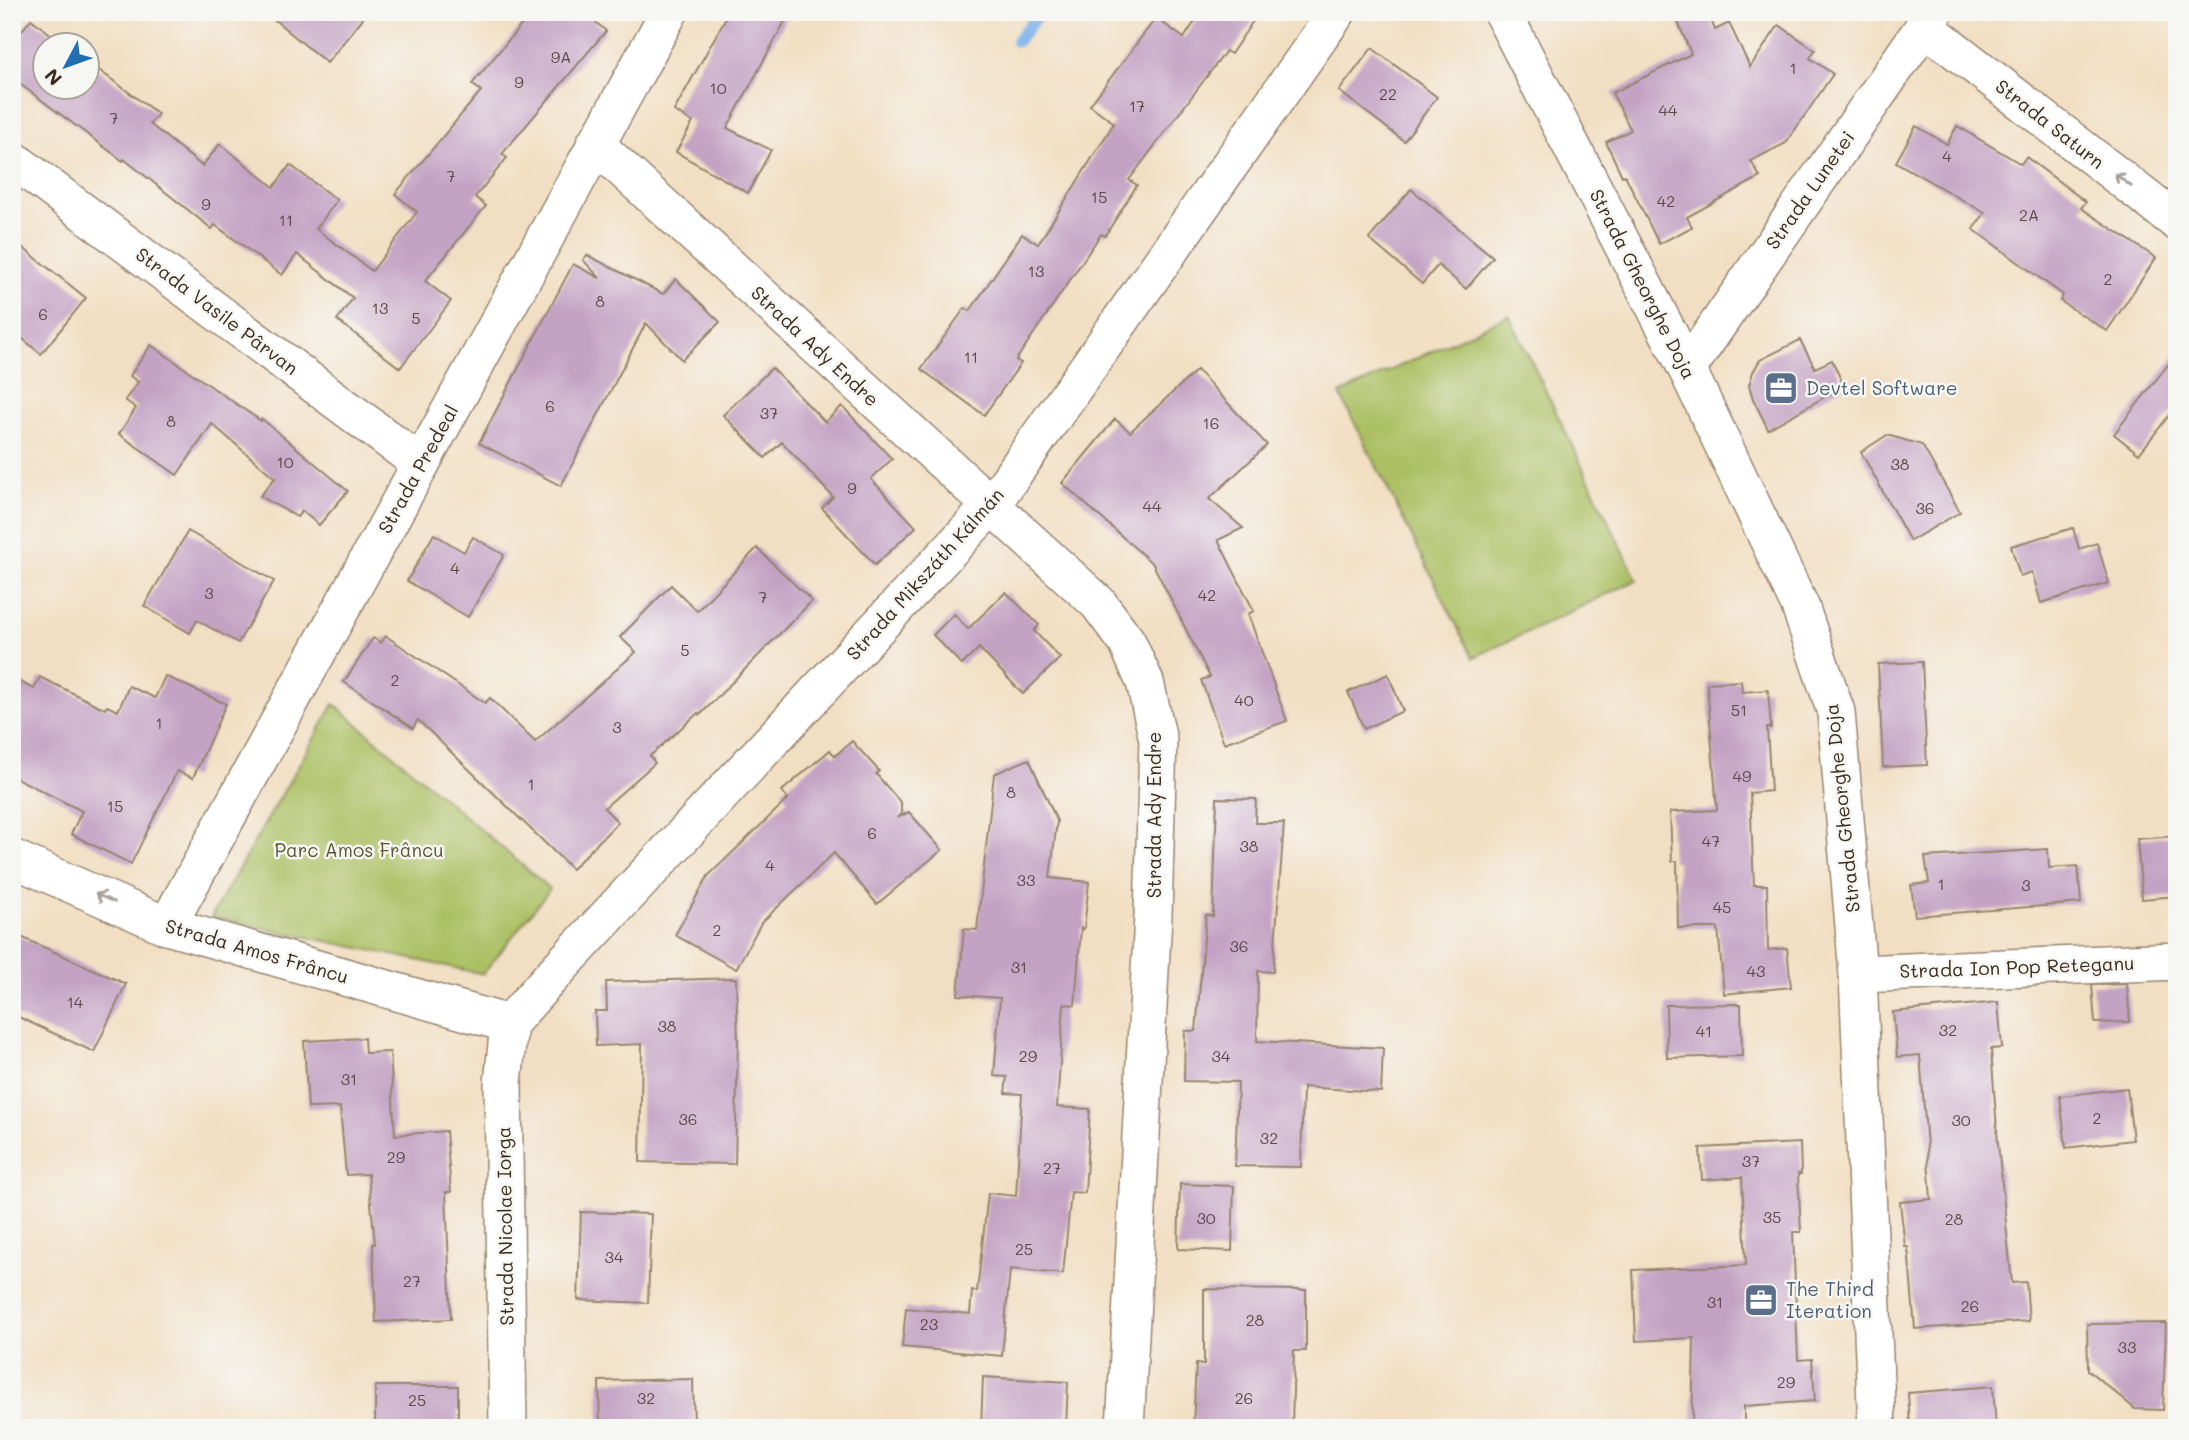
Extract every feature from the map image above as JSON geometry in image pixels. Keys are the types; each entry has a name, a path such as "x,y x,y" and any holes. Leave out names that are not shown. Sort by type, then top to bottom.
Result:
{"street":[{"name":"Strada Predeal","path":"167,926 669,12"},
{"name":"Strada Mikszáth Kálmán","path":"509,1024 990,507 1337,12"},
{"name":"Strada Gheorghe Doja","path":"1502,12 1688,369 1800,606 1836,712 1858,974 1877,1428"},
{"name":"Strada Lunetei","path":"1688,369 1929,19"},
{"name":"Strada Saturn","path":"1929,19 2177,222"},
{"name":"Strada Ady Endre","path":"595,144 1098,603 1127,642 1145,682 1158,740 1153,915 1125,1428"},
{"name":"Strada Vasile Pârvan","path":"12,159 421,464"},
{"name":"Strada Amos Frâncu","path":"12,858 167,926 509,1024"},
{"name":"Strada Ion Pop Reteganu","path":"1858,974 2177,961"},
{"name":"Strada Nicolae Iorga","path":"508,1428 503,1083 509,1024"}],"green space":[{"path":"1509,315 1637,580 1473,658 1340,394"},
{"name":"Parc Amos Frâncu","path":"334,704 550,889 483,974 211,917"}],"building":[{"path":"265,12 368,12 327,63"},
{"path":"532,12 584,12 606,31 502,154 507,158 475,197 486,206 425,281 451,301 400,368 337,320 353,298 297,254 282,275 215,225 212,229 124,159 123,161 44,102 102,102 102,72 158,114 150,124 202,166 220,144 274,187 290,165 337,200 316,229 372,271 417,212 395,194 481,91 472,84"},
{"path":"729,12 790,12 727,128 771,150 748,193 676,152 693,122 674,111"},
{"path":"1201,12 1259,12 1231,54 1226,51 1129,180 1137,185 1105,236 1101,234 1016,360 1021,363 984,415 921,369 965,308 970,311 1022,234 1038,244 1114,123 1090,105 1156,18 1184,38"},
{"path":"1674,12 1708,12 1715,30 1729,23 1750,67 1779,25 1815,50 1810,58 1833,74 1786,143 1751,161 1760,177 1687,217 1692,227 1659,244 1606,142 1631,130 1612,93 1691,54"},
{"path":"31,19 48,32 32,32 32,93 12,78 12,43"},
{"path":"1372,48 1437,97 1404,141 1339,91"},
{"path":"1916,126 1947,144 1957,126 2021,164 2026,157 2086,202 2081,208 2156,258 2107,331 2060,301 2063,295 1973,229 1985,213 1896,162"},
{"path":"1411,189 1493,257 1466,289 1438,265 1422,284 1369,239"},
{"path":"12,239 86,298 41,354 12,330"},
{"path":"587,255 663,294 676,279 720,322 682,360 646,323 561,486 479,443 573,264 600,278 583,260"},
{"path":"1800,340 1815,368 1832,360 1844,386 1768,429 1749,385 1753,372 1760,360"},
{"path":"151,345 261,421 262,419 348,491 319,525 302,511 297,517 260,496 275,478 212,424 177,475 119,434 136,408 125,400 138,382 130,376"},
{"path":"2177,353 2177,405 2139,454 2114,434"},
{"path":"772,368 825,422 842,406 892,459 871,479 916,527 875,565 822,508 833,497 782,442 765,458 723,415"},
{"path":"1197,370 1267,445 1209,499 1243,528 1218,540 1254,611 1248,614 1287,721 1224,743 1201,680 1210,677 1153,564 1062,483 1115,419 1130,432"},
{"path":"1887,435 1922,445 1960,512 1910,541 1861,452"},
{"path":"2073,528 2079,549 2097,543 2109,583 2041,603 2032,572 2020,576 2011,546"},
{"path":"188,531 274,581 238,643 197,620 190,633 144,606"},
{"path":"434,534 464,552 473,537 504,555 468,617 407,581"},
{"path":"757,548 812,601 700,715 698,713 650,756 655,763 604,808 618,822 572,869 418,720 413,728 344,682 373,638 381,643 386,636 485,703 490,698 535,742 636,652 620,637 671,585 697,611"},
{"path":"1006,592 1039,625 1034,631 1060,658 1023,694 979,648 962,665 933,635 954,614 968,629"},
{"path":"1922,662 1927,765 1883,767 1878,664"},
{"path":"1388,674 1403,711 1364,729 1348,692"},
{"path":"165,676 226,704 193,778 177,771 131,864 71,834 82,811 12,776 12,678 34,689 40,677 105,709 107,706 118,711 129,686 155,698"},
{"path":"1741,681 1742,692 1768,690 1771,728 1767,728 1771,791 1750,793 1754,885 1767,885 1768,950 1787,948 1791,987 1724,994 1718,928 1678,928 1677,861 1672,861 1670,812 1717,810 1707,683"},
{"path":"852,741 879,771 876,774 901,803 901,814 897,818 909,812 942,850 877,904 834,853 761,923 736,969 675,935 708,876 788,799 782,791 830,750 835,756"},
{"path":"1029,759 1057,821 1050,878 1089,882 1084,929 1081,928 1075,1005 1064,1004 1057,1107 1090,1109 1085,1193 1071,1192 1063,1274 1010,1269 1002,1356 902,1347 906,1308 970,1314 972,1291 977,1292 988,1193 1016,1196 1022,1094 1005,1093 1007,1077 994,1076 1000,998 958,995 964,929 977,930 994,774"},
{"path":"1217,798 1256,799 1255,823 1284,823 1273,972 1258,971 1257,1041 1383,1048 1381,1092 1303,1087 1301,1167 1235,1166 1238,1082 1184,1081 1185,1031 1196,1031 1206,915 1213,916"},
{"path":"2177,836 2177,896 2142,899 2137,839"},
{"path":"2048,849 2049,868 2078,866 2081,903 1915,916 1911,885 1929,883 1925,857"},
{"path":"12,933 126,984 94,1052 12,1014"},
{"path":"736,978 738,1041 735,1164 640,1162 642,1044 596,1046 595,1011 607,1011 606,982"},
{"path":"2127,984 2130,1022 2095,1023 2092,985"},
{"path":"1998,1002 2002,1048 1991,1049 1998,1144 2012,1283 2026,1282 2029,1321 1915,1329 1908,1247 1905,1247 1900,1202 1931,1199 1920,1055 1897,1057 1893,1012"},
{"path":"1741,1004 1742,1056 1667,1058 1666,1005"},
{"path":"364,1038 365,1053 390,1052 395,1135 446,1131 451,1192 446,1192 451,1319 376,1322 375,1244 368,1174 346,1175 340,1107 308,1108 304,1041"},
{"path":"2127,1088 2133,1140 2066,1148 2060,1096"},
{"path":"1800,1143 1801,1174 1798,1174 1801,1232 1793,1232 1798,1360 1812,1359 1815,1401 1744,1406 1744,1428 1692,1428 1694,1338 1636,1341 1633,1270 1746,1265 1742,1177 1702,1180 1700,1148"},
{"path":"1180,1184 1234,1186 1232,1251 1178,1249"},
{"path":"581,1212 651,1214 648,1303 578,1300"},
{"path":"1204,1289 1306,1290 1306,1351 1294,1351 1292,1428 1193,1428 1196,1364 1204,1365"},
{"path":"2166,1323 2163,1410 2135,1409 2088,1370 2087,1324"},
{"path":"983,1377 1068,1382 1066,1428 981,1428"},
{"path":"693,1379 694,1428 600,1428 599,1381"},
{"path":"375,1386 458,1386 458,1428 375,1428"},
{"path":"1993,1386 1996,1428 1910,1427 1908,1393"}],"waterway":[{"path":"1017,41 1040,12"}],"place":[{"name":"Devtel Software","path":"1781,388"},
{"name":"The Third Iteration","path":"1761,1300"}]}
